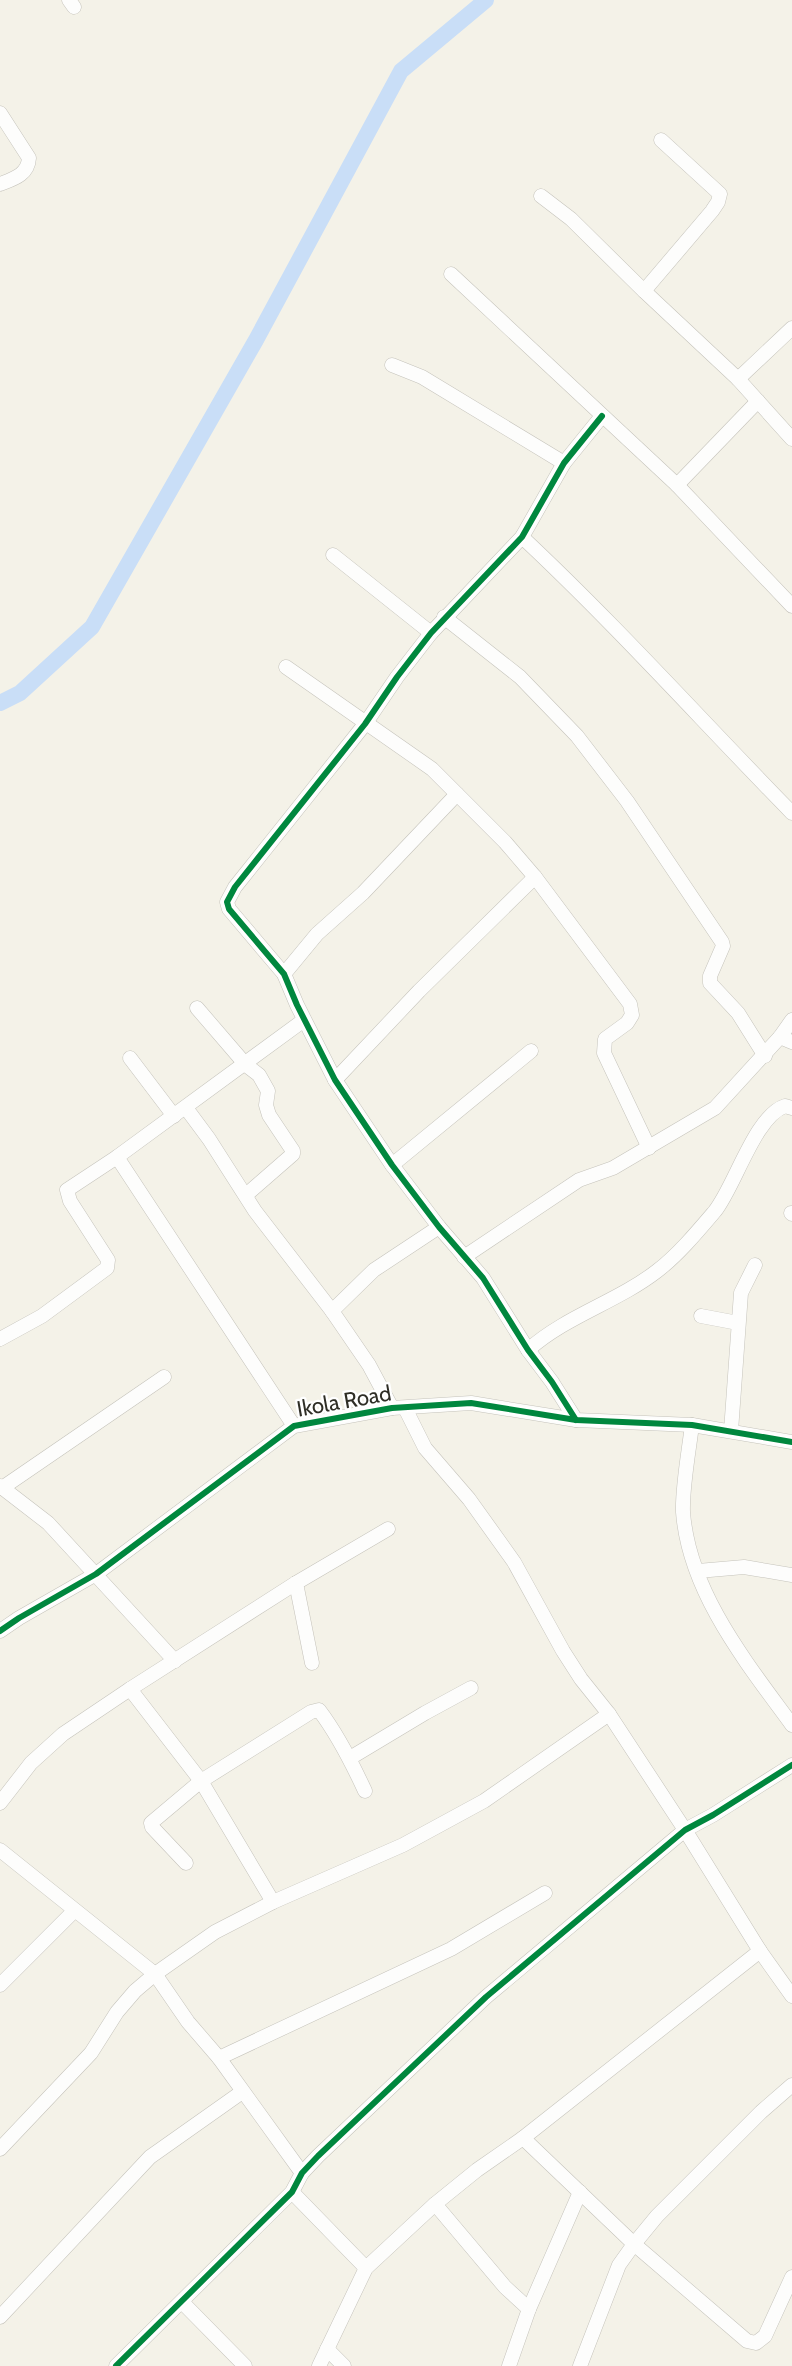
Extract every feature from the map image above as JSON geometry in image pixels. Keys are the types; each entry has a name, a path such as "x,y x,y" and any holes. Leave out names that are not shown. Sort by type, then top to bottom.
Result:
{"street":[{"path":"0,113 29,158 26,169 21,175 0,184"},
{"path":"644,291 712,211 720,194 661,140"},
{"path":"541,196 571,219 738,379 792,439"},
{"path":"451,273 677,486 792,606"},
{"path":"738,379 792,328"},
{"path":"392,365 422,377 564,463"},
{"path":"677,486 758,401"},
{"path":"576,1420 528,1350 483,1278 439,1227 392,1165 335,1080 304,1020 284,974 229,909 227,897 366,724 397,677 444,617 522,537 564,463 602,416"},
{"path":"522,537 587,598 616,632 792,813"},
{"path":"333,555 431,633"},
{"path":"444,617 520,676 577,736 627,801 723,942 710,976 710,983 738,1013 765,1056"},
{"path":"286,667 432,769 506,842 536,877 630,1004 632,1015 627,1023 605,1039 604,1053 649,1148"},
{"path":"284,974 317,934 363,893 457,794"},
{"path":"335,1080 419,991 536,877"},
{"path":"197,1008 246,1065 260,1075 268,1091 266,1105 269,1115 293,1151 293,1154 246,1195"},
{"path":"0,1339 42,1316 107,1268 108,1260 66,1192 246,1065 304,1020"},
{"path":"465,1257 579,1180 614,1168 715,1108 765,1056 786,1039 792,1020"},
{"path":"392,1165 531,1051"},
{"path":"130,1058 174,1116"},
{"path":"528,1350 545,1335 657,1271 716,1209 749,1148 773,1113 785,1106 792,1108"},
{"path":"186,1107 246,1195 332,1311 424,1448 469,1499 514,1562 563,1652 609,1714 664,1801 686,1830 760,1951 792,1996"},
{"path":"117,1157 294,1426"},
{"path":"332,1311 374,1270 439,1227"},
{"path":"731,1431 741,1293 755,1265"},
{"path":"701,1316 738,1323"},
{"path":"164,1377 1,1487 48,1523 175,1661"},
{"name":"Ikola Road","path":"0,1631 96,1574 294,1426 399,1408 471,1403 576,1420 692,1425 792,1442"},
{"path":"692,1425 683,1508 685,1529 698,1571 718,1618 792,1725"},
{"path":"0,1803 31,1762 63,1734 296,1583 388,1529"},
{"path":"698,1571 744,1568 792,1575"},
{"path":"296,1583 312,1663"},
{"path":"350,1758 471,1688"},
{"path":"130,1689 201,1781 273,1902"},
{"path":"186,1863 152,1827 151,1823 201,1781 311,1712 319,1710 350,1758 366,1791"},
{"path":"0,2149 91,2053 117,2012 135,1991 155,1974 215,1932 273,1902 403,1845 484,1801 609,1714"},
{"path":"116,2366 292,2192 302,2173 486,1997 686,1830 792,1765"},
{"path":"0,1850 155,1974 188,2022 219,2058 302,2173"},
{"path":"219,2058 451,1950 545,1893"},
{"path":"0,1985 74,1911"},
{"path":"319,2366 366,2268 435,2204 477,2170 523,2138 760,1951"},
{"path":"580,2366 619,2265 634,2244 665,2208 761,2112 792,2085"},
{"path":"0,2318 150,2157 242,2092"},
{"path":"523,2138 634,2244 747,2341 756,2343 765,2336 792,2277"},
{"path":"292,2192 366,2268"},
{"path":"509,2366 529,2309 580,2192"},
{"path":"435,2204 505,2287 529,2309"},
{"path":"182,2302 245,2366"},
{"path":"327,2349 344,2366"}],"waterway":[{"path":"0,703 20,693 92,627 256,340 401,71 486,0"}],"cycle path":[{"path":"576,1420 528,1350 483,1278 439,1227 392,1165 335,1080 284,974 229,909 227,902 235,887 365,724 431,633 522,537 564,463 602,416"},
{"path":"0,1631 96,1574 294,1426 392,1408 471,1403 576,1420 692,1425 792,1442"},
{"path":"116,2366 292,2192 302,2173 318,2156 486,1997 685,1830 792,1765"}]}
